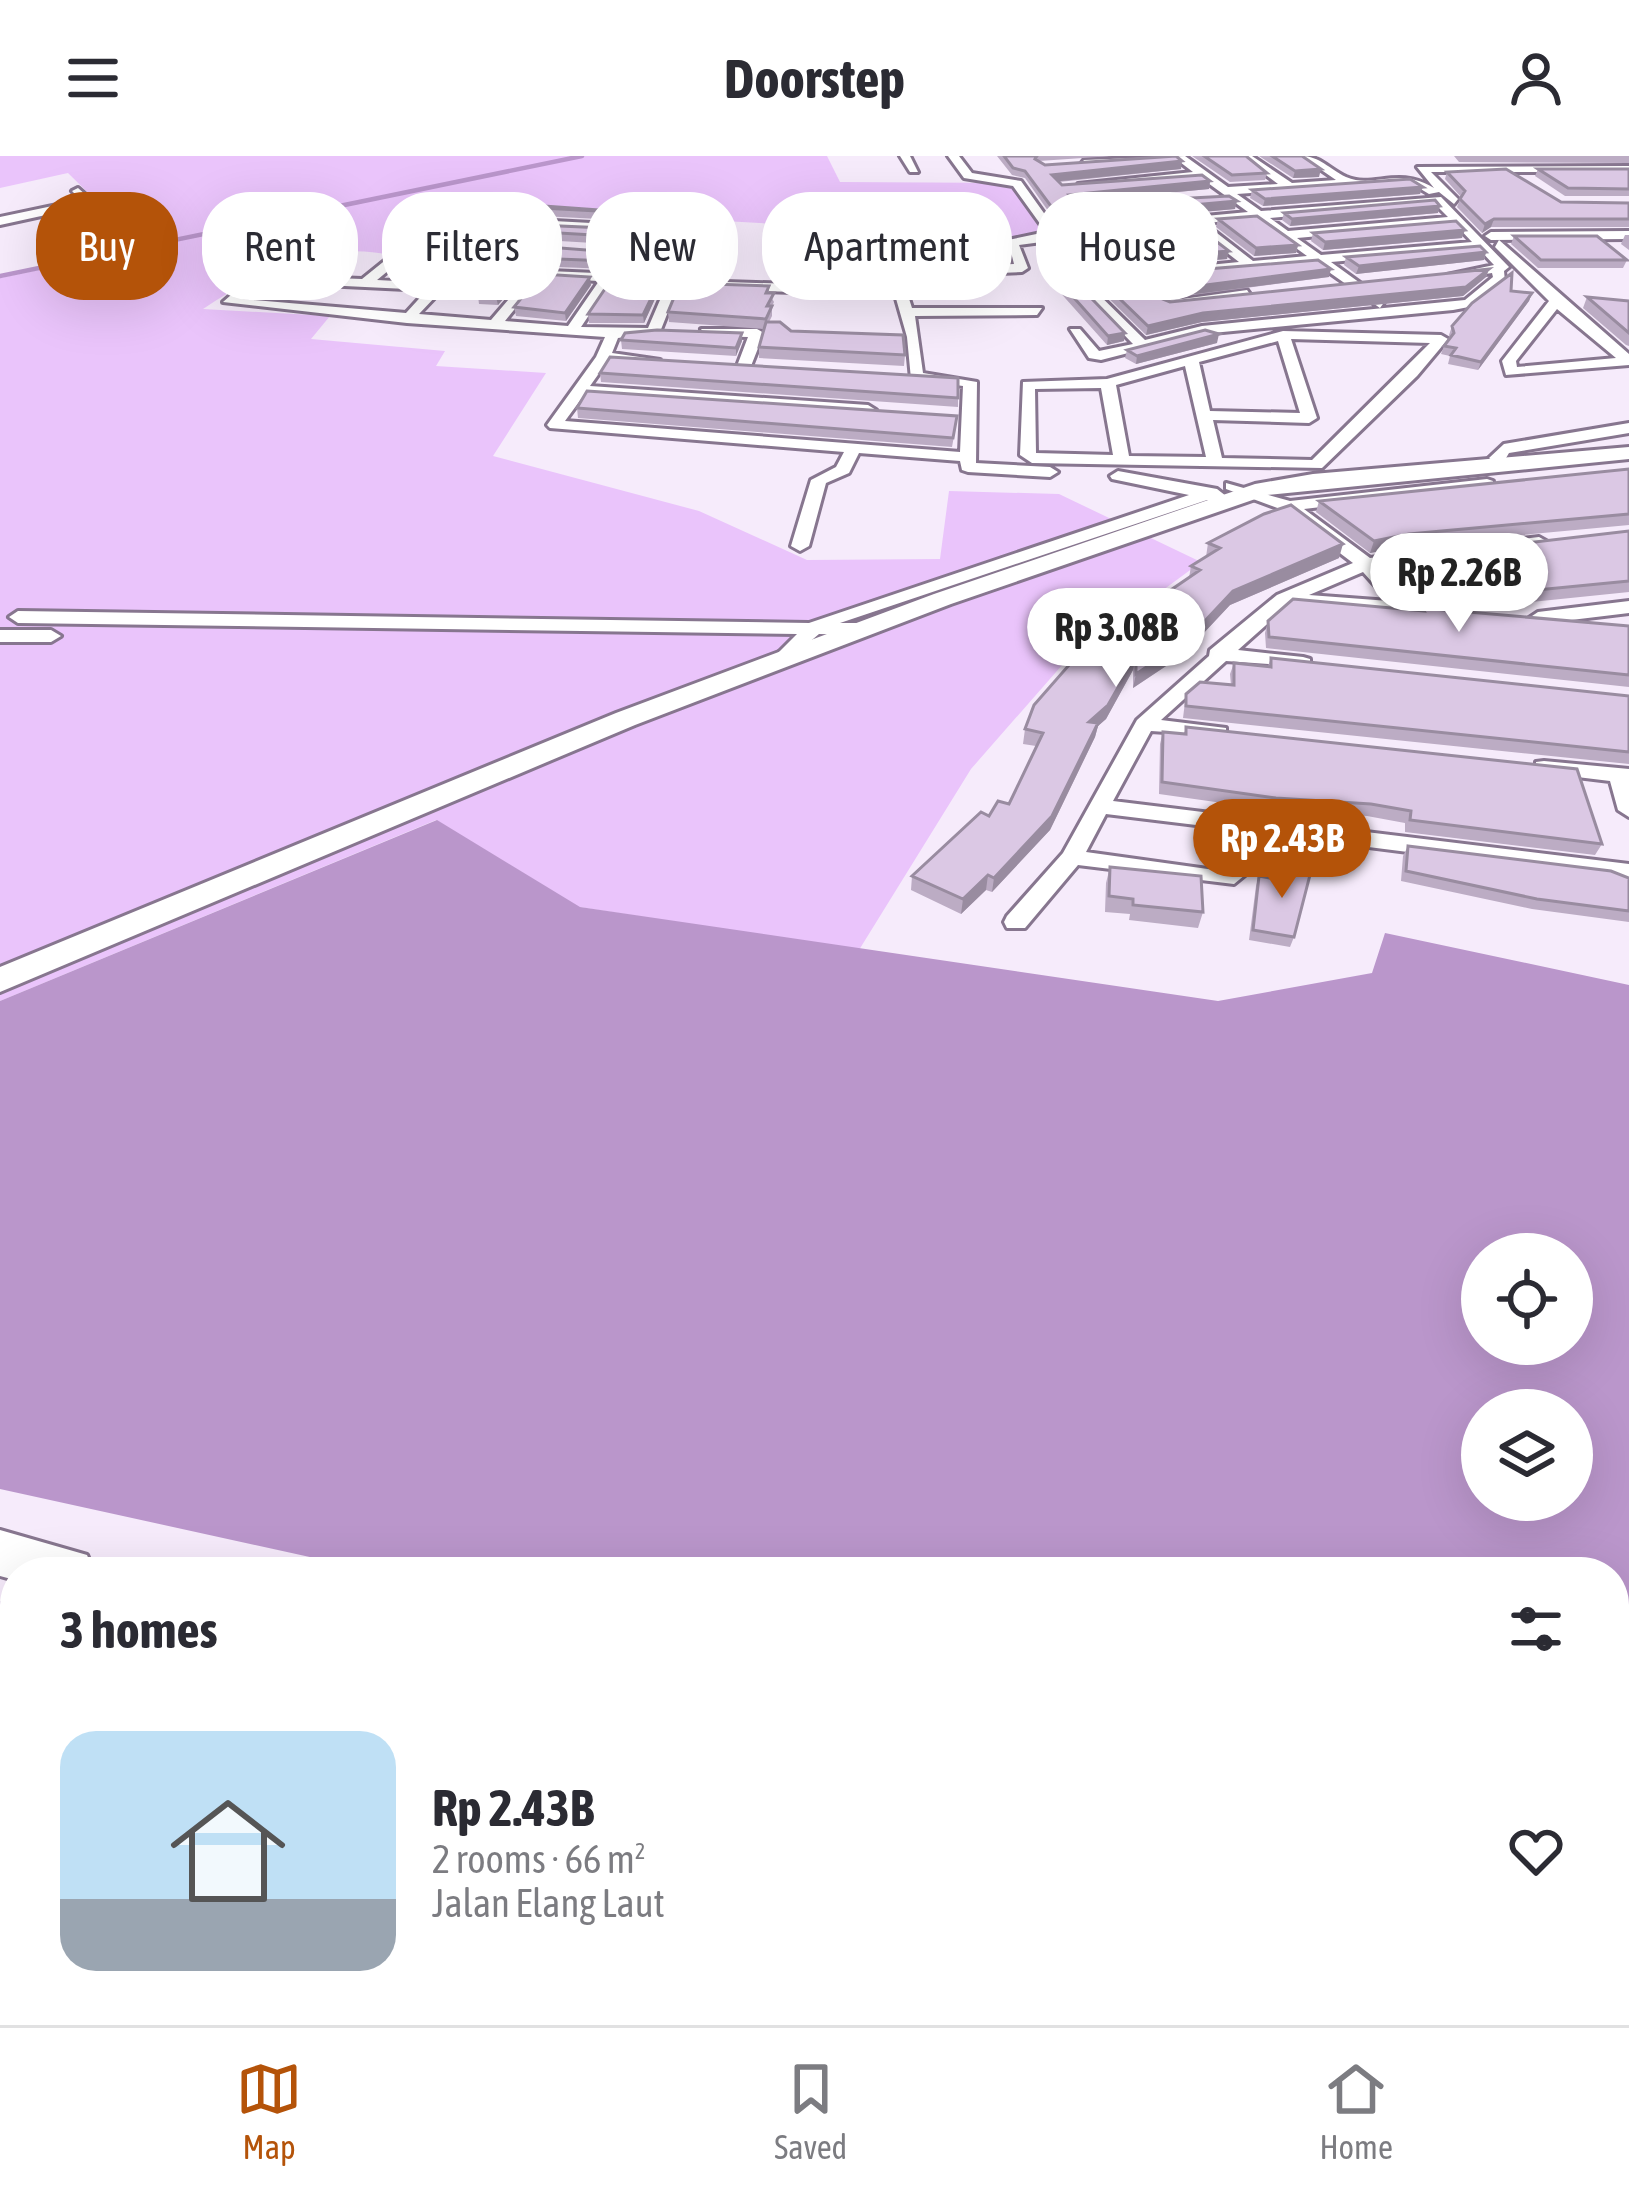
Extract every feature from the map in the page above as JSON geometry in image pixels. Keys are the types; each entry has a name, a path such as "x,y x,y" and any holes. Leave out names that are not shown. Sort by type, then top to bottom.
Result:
{"street":[{"path":"905,156 914,170"},
{"path":"953,156 968,176 1017,183 1036,210"},
{"path":"1066,164 1178,156 1389,311"},
{"path":"1245,156 1288,186"},
{"path":"1306,156 1346,182"},
{"path":"1436,277 1503,267 1486,241 1420,171 1441,162 1629,169"},
{"path":"1504,167 1536,189"},
{"path":"1061,185 1203,175"},
{"path":"1218,195 1288,186 1418,180 1628,361"},
{"path":"1218,218 1440,200"},
{"path":"0,221 36,213"},
{"path":"1287,235 1460,220"},
{"path":"1218,267 1486,241 1629,235"},
{"path":"1599,236 1614,249"},
{"path":"1031,283 1012,243 1036,238"},
{"path":"1218,240 1250,265"},
{"path":"358,271 382,267"},
{"path":"364,283 382,267"},
{"path":"1012,269 1022,268"},
{"path":"1075,332 1096,356 1202,330 1469,302 1500,278 1498,271"},
{"path":"1331,286 1375,282"},
{"path":"358,283 382,284"},
{"path":"690,331 762,293"},
{"path":"1168,302 1261,293"},
{"path":"232,300 493,326 613,334 672,331"},
{"path":"407,319 424,300"},
{"path":"493,326 515,300"},
{"path":"572,331 593,300"},
{"path":"653,330 666,300"},
{"path":"727,300 757,333 744,366"},
{"path":"904,300 914,337 916,376"},
{"path":"1096,300 1143,346"},
{"path":"1166,300 1202,330"},
{"path":"1556,301 1509,361 1511,372 1628,361"},
{"path":"908,312 1037,311"},
{"path":"613,334 603,357 556,426 968,457"},
{"path":"1283,335 1334,419"},
{"path":"1204,415 1334,419 1410,380 1441,339 1283,335 1108,383 1029,384 1028,455 1038,459 1306,465 1349,478"},
{"path":"894,336 914,337"},
{"path":"603,357 674,362"},
{"path":"1191,360 1215,463"},
{"path":"720,365 765,368"},
{"path":"895,375 969,380 968,467 1125,477 1288,506 1629,470"},
{"path":"1108,383 1122,462"},
{"path":"579,390 879,411"},
{"path":"947,416 970,417"},
{"path":"0,635 18,617 806,642 865,628 1306,465 1334,419"},
{"path":"1502,464 1497,458 1504,449 1629,428"},
{"path":"800,546 819,480 843,470 853,448"},
{"path":"0,980 806,642 1230,494 1349,478 1629,453"},
{"path":"1400,473 1417,490"},
{"path":"1288,506 1366,564 1406,608"},
{"path":"1016,922 1072,857 1144,724 1284,599 1366,564 1562,540"},
{"path":"1284,599 1427,610"},
{"path":"0,604 12,607 18,617"},
{"path":"1538,618 1629,607"},
{"path":"1516,616 1629,626"},
{"path":"0,635 448,630"},
{"path":"1217,654 1332,667"},
{"path":"1144,724 1239,734"},
{"path":"1524,765 1624,776 1629,811"},
{"path":"1097,806 1629,872"},
{"path":"1072,857 1226,879 1233,875 1241,825"}],"shaded area":[{"path":"0,156 827,156 840,182 1013,183 1036,217 1036,238 1012,241 1012,192 762,192 762,223 738,222 738,192 586,192 586,213 562,212 562,192 382,192 382,254 358,252 358,192 202,192 202,300 218,300 203,309 330,316 311,339 445,351 436,366 546,373 493,456 699,511 807,560 940,559 949,491 1059,494 1201,562 1063,664 971,769 859,950 579,907 436,820 0,1001 0,278 36,270 36,300 178,300 178,192 87,192 68,173 0,188"},
{"path":"437,820 580,907 1218,1001 1372,973 1385,933 1629,985 1629,1557 310,1557 0,1489 0,1001"}],"building":[{"path":"1004,156 1037,156 1045,165 1176,156 1182,161 1052,175 1062,185 1202,175 1210,181 1099,192 1041,192 1025,171 1013,168"},
{"path":"1204,156 1246,156 1267,173 1232,175"},
{"path":"1272,156 1302,156 1321,169 1295,171"},
{"path":"1506,169 1561,202 1629,203 1629,219 1494,219 1485,224 1460,199 1465,191 1447,172"},
{"path":"1538,169 1629,169 1629,189 1568,188"},
{"path":"1410,179 1423,187 1265,199 1252,190"},
{"path":"1435,200 1440,206 1292,219 1284,213"},
{"path":"1257,216 1298,245 1256,248 1218,219"},
{"path":"1456,221 1465,230 1325,242 1313,233"},
{"path":"562,226 586,227 586,235 562,233"},
{"path":"1514,236 1597,236 1627,260 1541,260"},
{"path":"1480,246 1486,252 1359,266 1346,257"},
{"path":"562,248 586,250 586,260 562,259"},
{"path":"1318,260 1331,269 1218,283 1218,268"},
{"path":"1489,269 1466,287 1203,313 1148,326 1121,300 1218,300"},
{"path":"1512,273 1511,291 1532,293 1481,362 1451,355 1456,348 1444,346 1454,333 1452,326 1472,303"},
{"path":"562,275 586,277 565,313 514,307 520,300 562,300"},
{"path":"738,285 762,286 762,300 770,300 767,306 772,306 766,319 668,312 673,300 738,300"},
{"path":"1587,297 1629,301 1629,333"},
{"path":"597,300 650,300 643,315 588,314"},
{"path":"1076,300 1093,300 1125,333 1108,336"},
{"path":"766,322 780,322 791,331 903,335 905,355 759,347"},
{"path":"1205,330 1219,334 1137,356 1127,350"},
{"path":"625,333 742,333 736,348 621,340"},
{"path":"610,357 958,378 958,398 600,373"},
{"path":"587,391 957,416 953,438 577,408"},
{"path":"1629,469 1629,514 1374,541 1319,501"},
{"path":"1291,505 1343,544 1233,591 1187,640 1136,674 1136,656 1108,705 1089,722 1098,723 1052,816 994,878 988,875 963,899 912,876 981,812 989,816 998,801 1009,804 1043,733 1025,729 1034,705 1076,657 1102,638 1107,640 1124,622 1200,570 1191,566 1220,548 1208,543"},
{"path":"1629,531 1629,581 1506,593 1418,587 1391,559"},
{"path":"1293,599 1629,626 1629,675 1269,637 1268,621"},
{"path":"1271,658 1629,696 1629,752 1186,706 1186,694 1200,682 1234,685 1234,663 1271,667"},
{"path":"1186,727 1577,769 1602,844 1410,820 1411,811 1371,804 1276,798 1162,782 1163,732 1186,734"},
{"path":"1408,846 1611,871 1629,878 1629,911 1537,899 1406,871"},
{"path":"1286,861 1312,867 1294,937 1253,930 1259,876 1281,880"},
{"path":"1110,867 1201,876 1203,912 1133,905 1133,899 1109,896"}],"waterway":[{"path":"0,276 582,156"}]}
